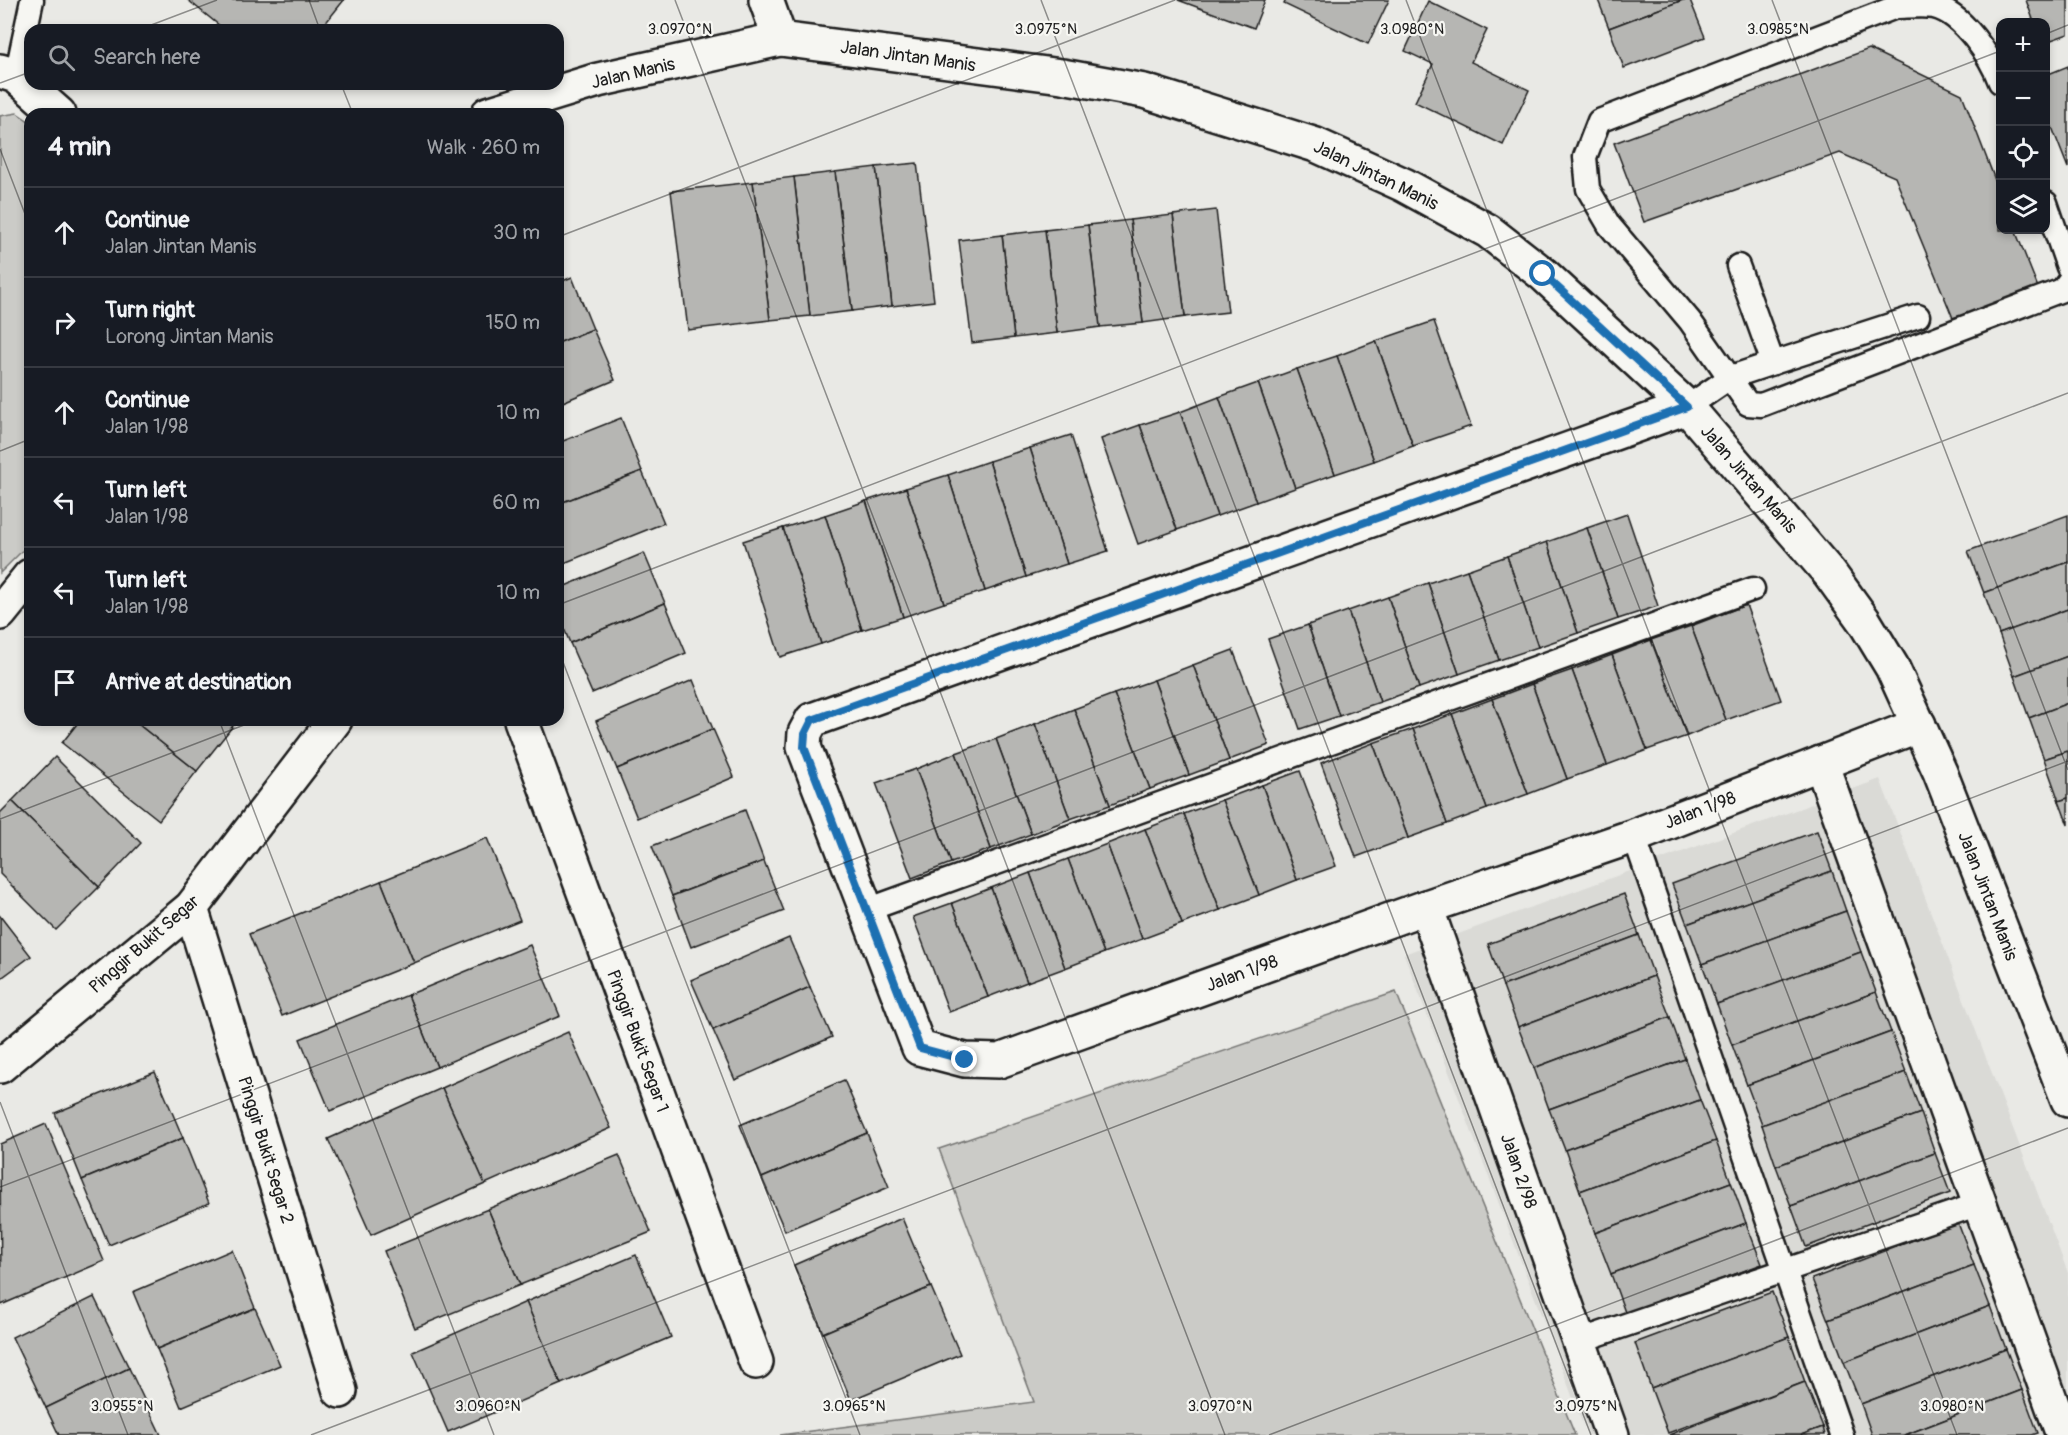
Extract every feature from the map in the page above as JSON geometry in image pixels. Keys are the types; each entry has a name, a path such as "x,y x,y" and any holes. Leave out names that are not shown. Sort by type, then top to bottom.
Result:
{"street":[{"path":"765,0 780,39"},
{"name":"Jalan Manis","path":"507,108 598,80 780,39"},
{"name":"Jalan Jintan Manis","path":"780,39 1062,76 1144,91 1316,145 1404,185 1488,231 1543,274 1687,407 1837,583 1892,667 1940,772 2068,1100"},
{"path":"8,73 24,86"},
{"path":"29,90 52,108"},
{"name":"Jalan 1/98","path":"1687,407 812,720 805,734 804,747 920,1048 965,1060 999,1061 1426,907 1634,836 1919,725"},
{"path":"0,613 24,583"},
{"name":"Pinggir Bukit Segar","path":"0,1066 191,908 330,726"},
{"name":"Pinggir Bukit Segar 1","path":"522,726 756,1362"},
{"path":"1821,763 2063,1435"},
{"name":"Jalan 2/98","path":"1426,907 1612,1435"},
{"name":"Pinggir Bukit Segar 2","path":"191,908 340,1391"}],"lane":[{"path":"24,24 32,0"},
{"path":"1997,72 1994,64 1965,26 1935,7 1896,7 1599,121 1585,157 1588,189 1609,225 1690,321 1748,404 1761,405 2062,290 2068,282"},
{"path":"8,73 24,24"},
{"path":"2050,215 2068,267"},
{"path":"1738,266 1773,363"},
{"path":"1687,407 1731,377 1918,316"},
{"path":"867,910 1753,589"},
{"path":"1634,836 1842,1435"},
{"path":"1579,1341 1979,1204"}],"shaded area":[{"path":"17,113 24,118 24,549 0,573 0,116"},
{"path":"1880,779 2068,1273 2068,1435 1587,1435 1404,954"},
{"path":"1396,992 1575,1435 780,1435 1034,1402 939,1149"}],"building":[{"path":"188,0 344,0 325,24 218,24"},
{"path":"1178,0 1265,0 1254,28"},
{"path":"1286,0 1389,0 1368,44 1284,4"},
{"path":"1598,0 1683,0 1609,28"},
{"path":"1683,0 1690,0 1705,37 1624,68 1609,28"},
{"path":"2026,0 2068,0 2068,34 2050,41 2050,18 2033,18"},
{"path":"1428,1 1487,30 1471,62 1529,90 1503,145 1415,102 1433,64 1405,51"},
{"path":"1869,49 1962,94 1996,183 1996,234 2017,234 2039,290 1953,318 1895,177 1840,153 1644,222 1614,143"},
{"path":"2068,66 2068,168 2050,122 2050,73"},
{"path":"917,163 934,301 892,306 876,167"},
{"path":"876,167 892,306 852,311 835,172"},
{"path":"835,172 852,311 810,316 794,177"},
{"path":"794,177 810,316 770,320 753,182"},
{"path":"753,182 770,320 688,330 671,191"},
{"path":"1216,210 1228,312 1185,317 1173,215"},
{"path":"1173,215 1185,317 1143,323 1130,220"},
{"path":"1130,220 1143,323 1100,327 1088,225"},
{"path":"1088,225 1100,327 1057,333 1045,230"},
{"path":"1045,230 1057,333 1014,338 1002,235"},
{"path":"1002,235 1014,338 972,343 959,240"},
{"path":"572,277 593,329 564,341 564,280"},
{"path":"1434,321 1471,426 1413,446 1376,341"},
{"path":"593,329 615,380 564,401 564,341"},
{"path":"1376,341 1413,446 1374,461 1337,356"},
{"path":"1337,356 1374,461 1335,474 1297,369"},
{"path":"1297,369 1335,474 1295,488 1258,383"},
{"path":"1258,383 1295,488 1256,502 1219,397"},
{"path":"1219,397 1256,502 1217,516 1180,412"},
{"path":"1180,412 1217,516 1177,530 1140,425"},
{"path":"621,418 642,471 564,502 564,441"},
{"path":"1140,425 1177,530 1138,544 1101,439"},
{"path":"1071,435 1108,551 1067,564 1030,448"},
{"path":"1030,448 1067,564 1026,577 989,461"},
{"path":"989,461 1026,577 985,591 948,475"},
{"path":"642,471 664,523 564,563 564,502"},
{"path":"948,475 985,591 944,603 906,488"},
{"path":"906,488 944,603 903,617 866,501"},
{"path":"866,501 903,617 862,630 825,515"},
{"path":"1627,514 1658,606 1618,619 1587,528"},
{"path":"825,515 862,630 821,644 783,528"},
{"path":"2068,515 2068,562 1984,593 1968,551"},
{"path":"783,528 821,644 780,657 743,541"},
{"path":"1587,528 1618,619 1578,633 1547,542"},
{"path":"1547,542 1578,633 1538,647 1507,556"},
{"path":"644,553 665,603 570,643 564,628 564,586"},
{"path":"1507,556 1538,647 1499,660 1467,570"},
{"path":"2068,562 2068,609 1999,634 1984,593"},
{"path":"1467,570 1499,660 1459,674 1428,583"},
{"path":"1428,583 1459,674 1419,688 1388,597"},
{"path":"1388,597 1419,688 1380,702 1348,611"},
{"path":"665,603 686,653 592,693 570,643"},
{"path":"1746,605 1781,700 1726,720 1691,626"},
{"path":"2068,609 2068,656 2014,676 1999,634"},
{"path":"1348,611 1380,702 1339,716 1308,625"},
{"path":"1308,625 1339,716 1300,729 1268,639"},
{"path":"1691,626 1726,720 1687,736 1651,640"},
{"path":"1651,640 1687,736 1647,750 1612,655"},
{"path":"1233,650 1269,745 1229,760 1193,665"},
{"path":"1612,655 1647,750 1607,765 1572,670"},
{"path":"2068,656 2068,703 2029,718 2014,676"},
{"path":"1193,665 1229,760 1189,775 1154,680"},
{"path":"1572,670 1607,765 1567,779 1532,684"},
{"path":"693,680 713,729 617,769 596,721"},
{"path":"1154,680 1189,775 1150,789 1114,694"},
{"path":"1532,684 1567,779 1528,794 1492,699"},
{"path":"1114,694 1150,789 1110,805 1074,709"},
{"path":"1492,699 1528,794 1487,809 1452,714"},
{"path":"2068,703 2068,751 2044,759 2029,718"},
{"path":"1074,709 1110,805 1070,819 1035,724"},
{"path":"1452,714 1487,809 1447,824 1413,729"},
{"path":"1035,724 1070,819 1031,834 996,739"},
{"path":"75,726 141,726 197,771 159,820 62,743"},
{"path":"141,726 233,726 197,771"},
{"path":"713,729 734,777 637,818 617,769"},
{"path":"1413,729 1447,824 1408,838 1373,743"},
{"path":"996,739 1031,834 991,849 956,753"},
{"path":"1373,743 1408,838 1356,857 1321,763"},
{"path":"2068,751 2068,798 2059,801 2044,759"},
{"path":"956,753 991,849 951,863 916,769"},
{"path":"55,757 141,843 99,887 12,801"},
{"path":"916,769 951,863 912,878 876,783"},
{"path":"1300,771 1336,866 1297,880 1262,785"},
{"path":"1262,785 1297,880 1259,895 1222,800"},
{"path":"2068,798 2068,825 2059,801"},
{"path":"1222,800 1259,895 1220,910 1184,814"},
{"path":"12,801 99,887 56,930 0,874 0,813"},
{"path":"745,810 764,861 672,896 652,846"},
{"path":"1184,814 1220,910 1182,924 1145,829"},
{"path":"1145,829 1182,924 1142,939 1107,844"},
{"path":"1817,831 1832,871 1687,924 1672,884"},
{"path":"487,838 520,920 414,963 381,881"},
{"path":"1107,844 1142,939 1104,953 1068,859"},
{"path":"1068,859 1104,953 1065,968 1030,873"},
{"path":"764,861 784,911 691,947 672,896"},
{"path":"1832,871 1846,911 1702,964 1687,924"},
{"path":"1030,873 1065,968 1027,982 991,888"},
{"path":"381,881 414,963 282,1016 249,934"},
{"path":"991,888 1027,982 988,997 952,903"},
{"path":"1624,894 1639,935 1503,986 1488,944"},
{"path":"952,903 988,997 949,1012 913,917"},
{"path":"1846,911 1861,952 1717,1004 1702,964"},
{"path":"0,916 31,956 0,979"},
{"path":"1639,935 1654,976 1518,1027 1503,986"},
{"path":"789,938 810,987 713,1030 691,980"},
{"path":"530,945 560,1016 437,1067 408,995"},
{"path":"1861,952 1876,992 1732,1045 1717,1004"},
{"path":"1654,976 1670,1017 1534,1068 1518,1027"},
{"path":"810,987 832,1037 735,1080 713,1030"},
{"path":"1876,992 1891,1032 1747,1085 1732,1045"},
{"path":"408,995 437,1067 330,1111 300,1039"},
{"path":"1670,1017 1685,1059 1549,1109 1534,1068"},
{"path":"568,1032 611,1128 485,1184 442,1088"},
{"path":"1891,1032 1906,1072 1762,1125 1747,1085"},
{"path":"1685,1059 1700,1100 1565,1150 1549,1109"},
{"path":"155,1072 183,1138 82,1180 55,1113"},
{"path":"1906,1072 1921,1113 1776,1166 1762,1125"},
{"path":"844,1080 867,1133 762,1178 740,1125"},
{"path":"442,1088 485,1184 371,1235 328,1139"},
{"path":"1700,1100 1716,1141 1580,1191 1565,1150"},
{"path":"1921,1113 1935,1153 1791,1206 1776,1166"},
{"path":"46,1124 104,1261 1,1305 0,1144"},
{"path":"867,1133 889,1187 785,1231 762,1178"},
{"path":"183,1138 209,1203 109,1245 82,1180"},
{"path":"1716,1141 1731,1182 1595,1233 1580,1191"},
{"path":"1935,1153 1950,1193 1806,1247 1791,1206"},
{"path":"619,1155 651,1232 520,1285 488,1209"},
{"path":"1731,1182 1746,1223 1611,1274 1595,1233"},
{"path":"488,1209 520,1285 415,1328 384,1251"},
{"path":"902,1218 931,1287 823,1333 794,1265"},
{"path":"1746,1223 1762,1264 1626,1315 1611,1274"},
{"path":"1958,1223 1974,1265 1828,1320 1812,1279"},
{"path":"232,1250 255,1308 157,1349 133,1292"},
{"path":"636,1255 671,1337 561,1384 526,1302"},
{"path":"1974,1265 1990,1306 1844,1362 1828,1320"},
{"path":"931,1287 960,1354 851,1400 823,1333"},
{"path":"1772,1292 1789,1337 1651,1388 1635,1343"},
{"path":"94,1297 129,1368 46,1408 12,1337"},
{"path":"526,1302 561,1384 448,1432 413,1352"},
{"path":"1990,1306 2006,1349 1861,1404 1844,1362"},
{"path":"255,1308 280,1365 181,1407 157,1349"},
{"path":"1789,1337 1805,1382 1668,1433 1651,1388"},
{"path":"2006,1349 2022,1390 1905,1435 1872,1435 1861,1404"},
{"path":"129,1368 161,1435 59,1435 46,1408"},
{"path":"1805,1382 1823,1427 1801,1435 1669,1435"},
{"path":"2022,1390 2038,1433 2032,1435 1905,1435"},
{"path":"1823,1427 1825,1435 1801,1435"}],"route":[{"path":"965,1060 920,1048 804,747 805,734 812,720 1687,407 1543,274"}]}
